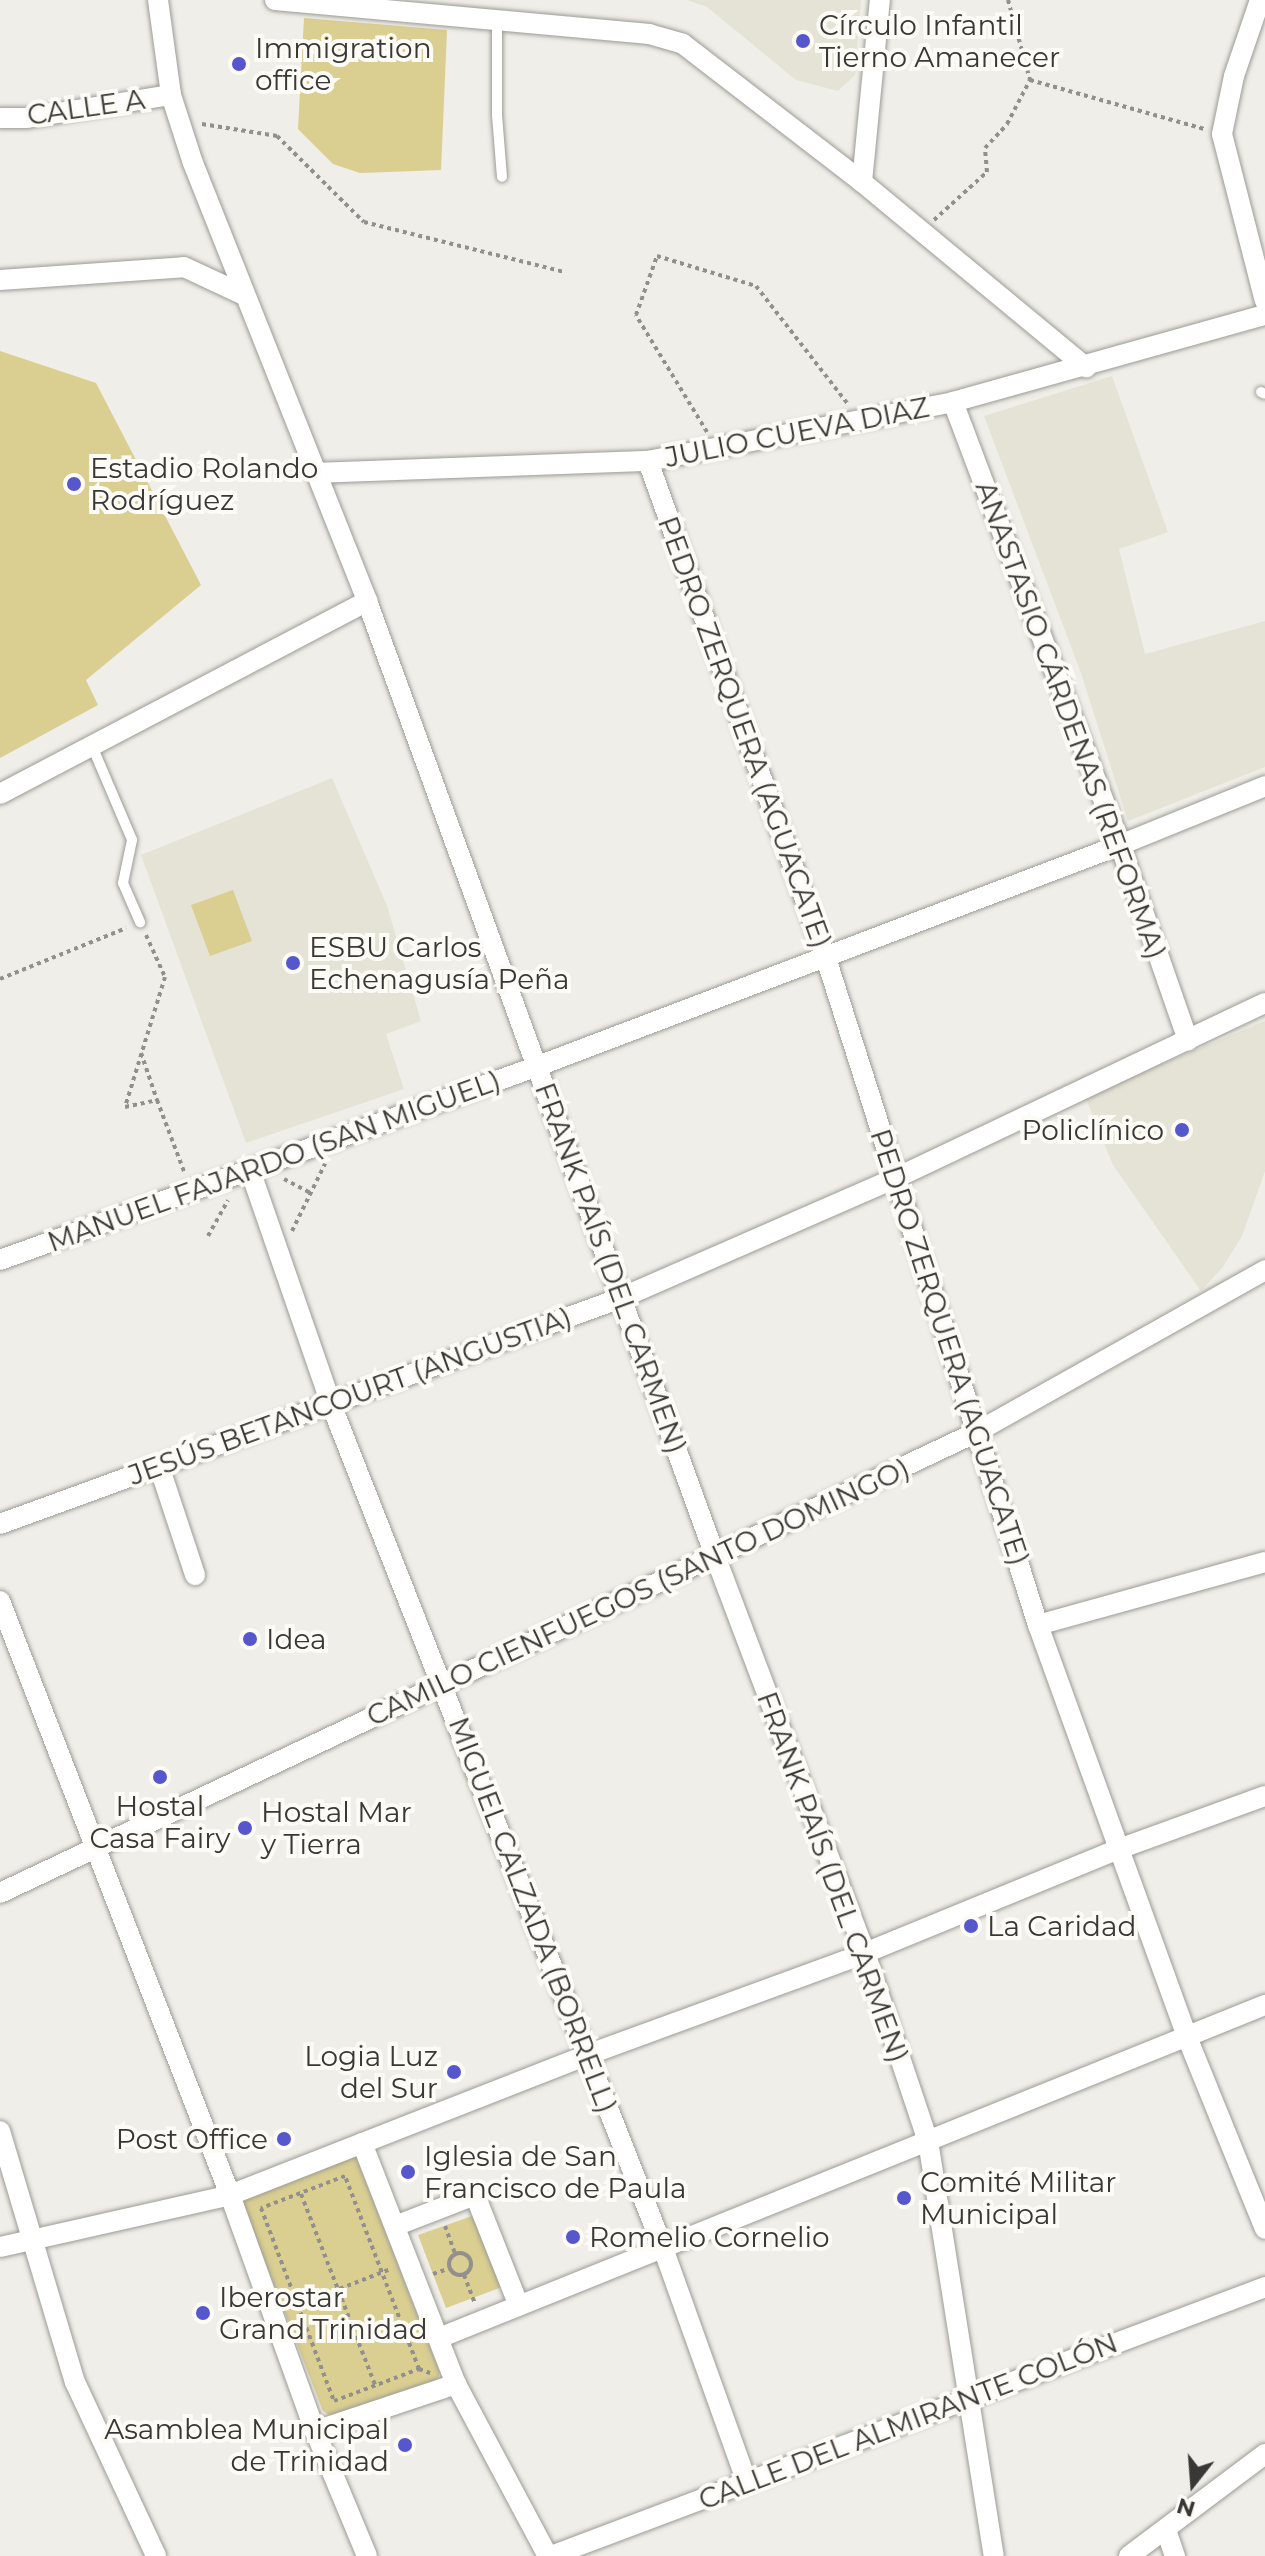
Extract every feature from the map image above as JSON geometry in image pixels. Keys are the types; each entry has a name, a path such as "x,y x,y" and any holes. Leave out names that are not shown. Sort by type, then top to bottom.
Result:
{"street":[{"name":"FRANK PAÍS (DEL CARMEN)","path":"158,0 171,95 179,121 244,295 367,601 714,1553 865,1953 928,2141 994,2556"},
{"path":"275,0 649,34 683,44 862,182 1086,367"},
{"path":"862,182 880,0"},
{"path":"1260,0 1234,76 1222,134 1265,301"},
{"name":"CALLE A","path":"0,118 27,118 171,95"},
{"path":"0,280 184,267 244,295"},
{"name":"JULIO CUEVA DIAZ","path":"317,473 648,461 953,402 1265,315"},
{"name":"ANASTASIO CÁRDENAS (REFORMA)","path":"953,402 1120,845 1188,1040"},
{"name":"PEDRO ZERQUERA (AGUACATE)","path":"648,461 826,958 1038,1625 1187,2037 1265,2229"},
{"path":"0,794 367,601"},
{"name":"MANUEL FAJARDO (SAN MIGUEL)","path":"0,1260 538,1066 1120,845 1265,786"},
{"name":"JESÚS BETANCOURT (ANGUSTIA)","path":"0,1524 621,1298 896,1178 1265,1003"},
{"name":"MIGUEL CALZADA (BORRELL)","path":"246,1171 331,1404 663,2248 747,2482"},
{"name":"CAMILO CIENFUEGOS (SANTO DOMINGO)","path":"0,1893 444,1685 714,1553 975,1433 1265,1270"},
{"path":"159,1466 195,1575"},
{"path":"1038,1625 1265,1562"},
{"path":"0,1601 230,2195 315,2431 367,2556"},
{"path":"0,2247 230,2195 587,2055 865,1953 1119,1849 1265,1796"},
{"path":"439,2338 1265,2005"},
{"path":"0,2131 75,2382 156,2556"},
{"path":"362,2143 456,2384 550,2556"},
{"path":"395,2226 475,2195 519,2306"},
{"name":"CALLE DEL ALMIRANTE COLÓN","path":"550,2556 1265,2287"},
{"path":"315,2431 456,2384"},
{"path":"1129,2556 1265,2454"},
{"path":"1166,2530 1175,2556"}],"lane":[{"path":"497,20 497,115 502,177"},
{"path":"92,746 132,840 123,883 140,922"}],"path":[{"path":"921,232 987,172 985,148 1007,124 1030,80 1008,0"},
{"path":"1030,80 1222,134"},
{"path":"179,121 277,136 364,222 565,272"},
{"path":"716,447 636,315 657,256 756,286 860,420"},
{"path":"0,979 140,922 165,977 125,1107 157,1100"},
{"path":"141,1052 192,1191"},
{"path":"279,1259 337,1141"},
{"path":"208,1236 246,1171"},
{"path":"292,2171 385,2408"},
{"path":"345,2176 419,2369 334,2401 261,2208 300,2193 345,2176"},
{"path":"447,2233 455,2254"},
{"path":"462,2253 470,2260 469,2270 464,2274 454,2273 450,2268 449,2261 455,2254 462,2253"},
{"path":"273,2314 409,2262"},
{"path":"433,2274 450,2268"},
{"path":"464,2274 473,2298"}],"shaded area":[{"name":"Círculo Infantil Tierno Amanecer","path":"687,0 861,0 855,75 838,91 796,80 707,7"},
{"path":"304,18 447,30 441,170 360,173 333,164 298,129"},
{"name":"Estadio Rolando Rodríguez","path":"0,351 96,383 201,585 86,680 98,705 0,758"},
{"path":"1112,376 1168,532 1119,549 1145,654 1265,621 1265,767 1128,821 1081,673 984,416"},
{"name":"ESBU Carlos Echenagusía Peña","path":"332,778 387,906 421,1021 386,1034 404,1089 246,1143 141,855"},
{"path":"233,890 252,941 210,956 191,905"},
{"name":"Policlínico","path":"1265,1021 1265,1171 1242,1236 1222,1268 1201,1291 1113,1165 1085,1096"},
{"path":"356,2156 440,2373 437,2380 331,2416 323,2411 241,2200"},
{"path":"475,2215 502,2287 446,2308 418,2235"}],"place":[{"name":"Círculo Infantil Tierno Amanecer","path":"803,41"},
{"name":"Immigration office","path":"239,64"},
{"name":"Estadio Rolando Rodríguez","path":"74,484"},
{"name":"ESBU Carlos Echenagusía Peña","path":"293,963"},
{"name":"Policlínico","path":"1182,1130"},
{"name":"Idea","path":"250,1639"},
{"name":"Hostal Casa Fairy","path":"160,1777"},
{"name":"Hostal Mar y Tierra","path":"245,1828"},
{"name":"La Caridad","path":"971,1926"},
{"name":"Logia Luz del Sur","path":"454,2072"},
{"name":"Post Office","path":"284,2139"},
{"name":"Iglesia de San Francisco de Paula","path":"408,2172"},
{"name":"Comité Militar Municipal","path":"904,2198"},
{"name":"Romelio Cornelio","path":"573,2237"},
{"name":"Iberostar Grand Trinidad","path":"203,2313"},
{"name":"Asamblea Municipal de Trinidad","path":"405,2445"}]}
